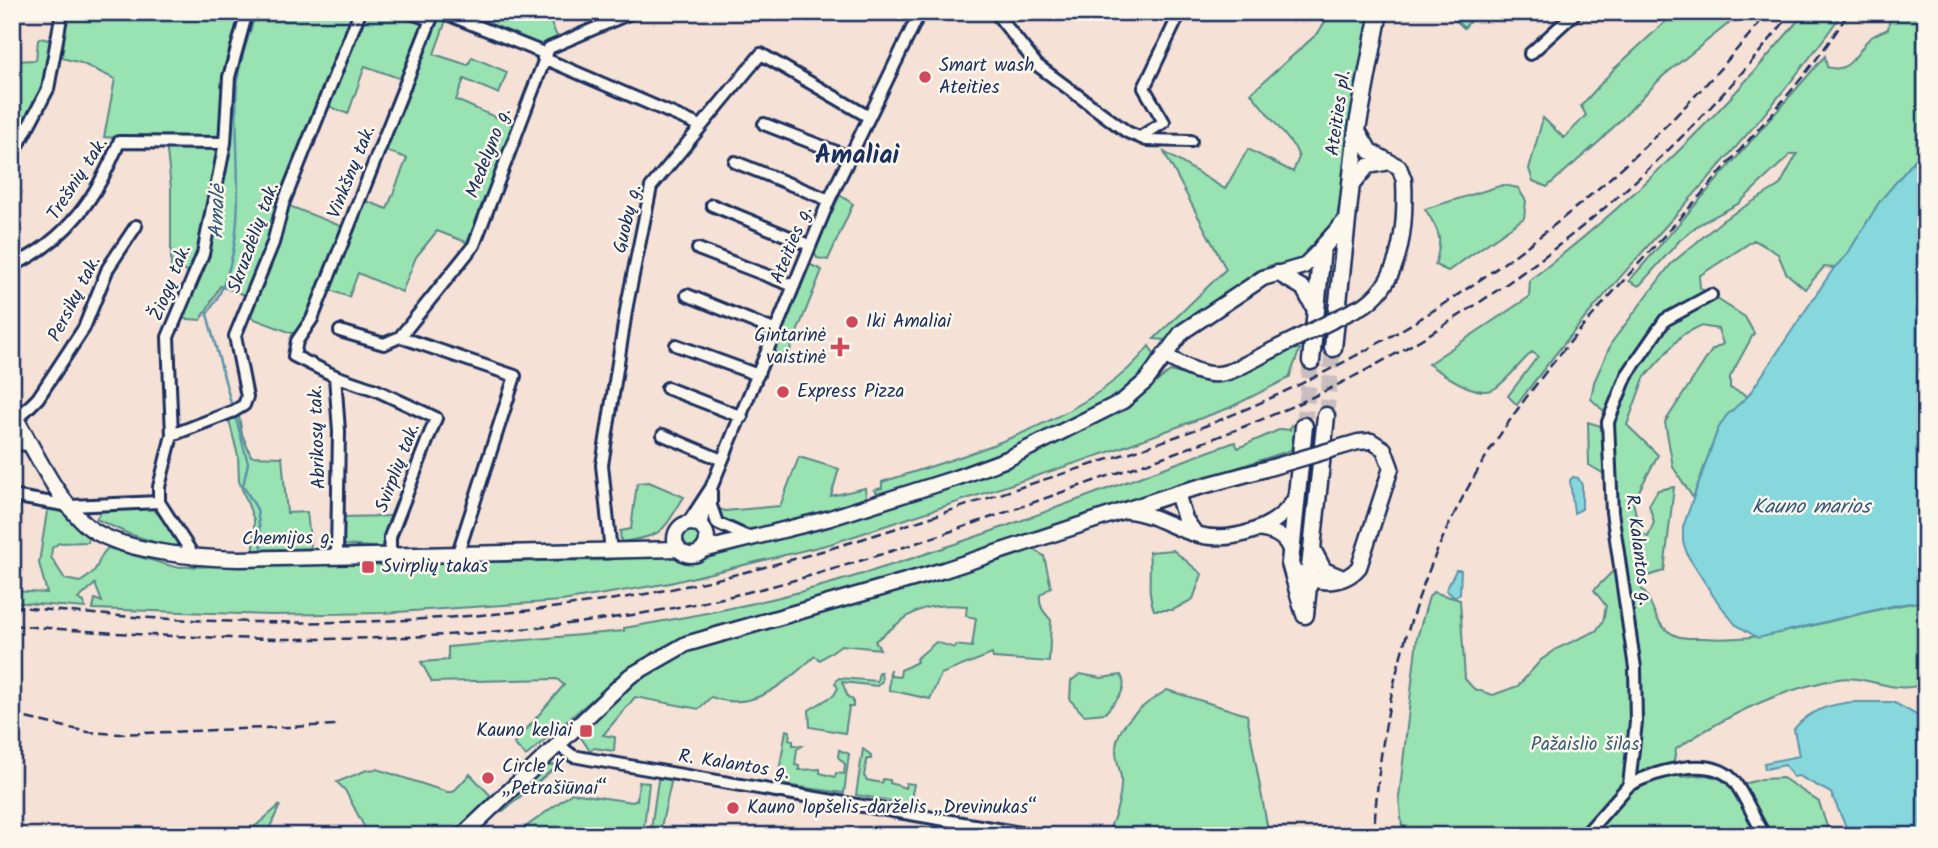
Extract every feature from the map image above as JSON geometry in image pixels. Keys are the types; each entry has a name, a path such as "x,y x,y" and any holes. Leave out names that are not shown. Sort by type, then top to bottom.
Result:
{"highway":[{"name":"Ateities pl.","path":"1333,348 1357,129 1379,12"},
{"path":"1311,361 1322,248 1347,220"},
{"path":"1305,615 1326,416"},
{"path":"1304,426 1290,549 1293,581 1305,615"}],"main road":[{"path":"1164,355 1192,372 1209,376 1227,372 1366,304 1384,288 1395,267 1405,185 1401,171 1392,162 1370,151 1357,129"},
{"path":"1351,186 1368,166 1392,162"},
{"name":"Chemijos g.","path":"15,416 70,506 88,526 105,535 195,558 457,556 678,549 691,555 827,519 953,480 1007,459 1123,401 1146,381 1182,332 1255,283 1304,265 1322,248"},
{"path":"1277,273 1303,288 1316,315"},
{"path":"462,836 630,676 686,643 871,592 1177,493 1358,442 1371,442 1388,454 1390,475 1362,562 1355,572 1345,578 1327,582 1317,589 1305,615"},
{"path":"1177,493 1188,526 1199,535"},
{"path":"1120,512 1137,512 1199,535 1217,537 1258,529 1283,517 1297,496"},
{"path":"678,549 676,534 698,528 744,539"},
{"path":"698,528 703,550"},
{"path":"1258,529 1277,533 1290,549 1296,567 1309,578 1327,582"},
{"name":"Chemijos g.","path":"632,550 676,534"},
{"path":"1312,547 1324,570 1345,578"}],"street":[{"path":"12,157 48,89 61,12"},
{"name":"Žiogų tak.","path":"159,502 159,487 172,435 168,337 203,254 225,143 229,77 247,12"},
{"name":"Skruzdėlių tak.","path":"172,435 244,405 247,397 235,336 360,12"},
{"path":"408,12 432,16"},
{"path":"442,12 701,126"},
{"path":"545,56 549,48 632,12"},
{"name":"Ateities g.","path":"698,528 709,492 742,417 809,245 920,12"},
{"path":"995,12 1037,65 1127,132 1142,136 1146,140 1191,141"},
{"path":"1142,136 1164,122 1144,83 1177,19 1164,12"},
{"path":"1530,54 1576,12"},
{"name":"Vinkšnų tak.","path":"297,341 312,319 432,16"},
{"name":"Guobų g.","path":"611,552 602,465 643,218 657,176 761,54 869,117"},
{"name":"Medelyno g.","path":"400,337 474,245 545,56"},
{"path":"764,124 849,158"},
{"name":"Trešnių tak.","path":"12,266 61,236 109,166 119,142 225,143"},
{"path":"735,162 829,200"},
{"path":"712,205 809,245"},
{"name":"Persikų tak.","path":"15,416 38,398 84,328 108,268 136,226"},
{"path":"698,249 794,286"},
{"path":"687,295 776,331"},
{"name":"R. Kalantos g.","path":"1629,785 1636,722 1635,668 1612,512 1608,422 1627,375 1665,320 1711,295"},
{"path":"341,331 384,344 400,337 514,376 457,556"},
{"name":"Abrikosų tak.","path":"297,341 294,356 335,376 339,431 337,556"},
{"path":"676,345 758,375"},
{"name":"Svirplių tak.","path":"335,376 376,390 436,418 390,537 390,556"},
{"path":"667,388 742,417"},
{"path":"663,435 722,460"},
{"path":"12,444 32,445"},
{"path":"709,492 717,523 744,539"},
{"path":"12,495 70,506 159,502 195,558"},
{"name":"R. Kalantos g.","path":"557,744 580,758 1038,836"},
{"path":"1584,836 1629,785 1685,768 1712,769 1733,779 1765,836"}],"green space":[{"path":"67,12 408,12 430,20 434,12 448,15 434,54 468,65 472,57 507,72 499,94 464,79 456,100 518,127 474,245 437,231 416,257 402,292 358,273 349,297 325,288 297,335 244,315 251,297 220,286 201,320 175,318 196,274 171,267 171,188 166,142 104,137 115,79 81,63 62,58","holes":["365,66 407,81 380,149 407,158 387,209 361,199 348,229 284,204 324,104 348,114"]},
{"path":"484,12 546,12 560,43 546,54 478,27"},
{"path":"1331,12 1373,12 1364,51 1336,225 1296,264 1271,265 1257,271 1165,340 1154,339 1226,269 1164,152 1225,189 1248,149 1293,172 1299,157 1295,148 1251,93 1318,33"},
{"path":"1447,12 1478,12 1464,28"},
{"path":"1676,12 1743,12 1663,76 1601,140 1547,187 1533,181 1529,169 1543,118 1564,138 1586,115 1581,106 1614,69"},
{"path":"1805,12 1843,12 1765,113 1596,305 1517,405 1508,396 1538,356 1532,352 1502,383 1490,390 1471,389 1428,364 1529,297 1530,280 1605,219 1675,154 1742,85"},
{"name":"Pažaislio šilas","path":"1891,12 1926,12 1926,147 1880,201 1847,255 1834,268 1824,267 1805,289 1786,273 1778,254 1754,240 1699,276 1700,288 1745,317 1754,333 1730,377 1730,388 1748,396 1718,429 1693,498 1673,467 1665,422 1712,350 1723,344 1718,329 1700,326 1682,335 1644,378 1627,425 1658,455 1633,502 1640,532 1648,537 1654,522 1649,505 1658,490 1674,487 1664,571 1641,578 1640,587 1662,626 1680,637 1732,639 1788,631 1926,601 1926,682 1905,688 1849,678 1816,684 1753,706 1676,749 1674,761 1680,777 1705,775 1744,784 1762,779 1783,778 1819,802 1830,836 1403,836 1399,798 1417,638 1429,597 1433,592 1460,600 1465,679 1474,689 1493,695 1518,686 1541,660 1558,648 1596,631 1603,621 1606,606 1594,590 1622,562 1616,481 1589,465 1588,422 1607,428 1611,418 1591,399 1594,382 1612,342 1671,264 1723,220 1780,185 1797,154 1791,154 1738,204 1698,225 1680,240 1639,286 1629,281 1825,56 1827,67 1841,68 1846,65 1869,39 1888,29"},
{"path":"41,38 52,41 44,85 12,147 12,61 36,60 38,40"},
{"path":"1503,185 1518,188 1526,201 1524,218 1448,271 1435,265 1439,236 1425,209"},
{"path":"840,195 853,204 828,260 817,258 813,251"},
{"path":"811,265 822,270 788,355 792,359 776,352 774,348 806,266"},
{"path":"1149,346 1154,354 1139,377 1111,399 1075,420 946,474 881,496 874,490 882,488 882,482 989,447 1063,414 1096,394 1125,371"},
{"path":"1300,349 1289,378 1229,408 1106,453 830,544 670,583 562,601 382,613 271,615 93,609 95,599 102,602 95,584 78,599 84,602 85,608 12,602 12,591 47,593 39,563 48,505 61,506 89,537 88,542 59,543 52,548 51,557 65,579 80,582 93,572 108,548 175,567 608,560 667,552 683,560 697,560 712,551 786,537 901,501 1040,448 1135,400 1170,371 1208,382 1287,350"},
{"path":"238,411 242,434 251,456 282,457 287,513 307,512 311,548 254,550 254,520 239,481 238,456 228,416"},
{"path":"1291,425 1295,426 1291,450 943,565 709,628 671,643 630,667 526,756 514,744 564,685 557,679 432,682 421,662 448,660 448,647 624,631 624,628 806,590 883,568 984,534 1235,442 1238,448 1281,429 1290,430"},
{"path":"799,457 839,469 831,496 865,488 866,497 862,501 833,511 776,526 742,528 729,525 723,520 716,508 725,511 780,506"},
{"path":"649,482 684,497 660,530 646,537 621,542 620,531 631,529 637,483"},
{"path":"104,507 152,507 181,541 174,548 129,534 96,519"},
{"path":"394,516 388,548 342,545 340,517"},
{"path":"690,528 697,531 700,538 697,545 690,548 683,545 680,538 683,531"},
{"path":"1032,548 1044,556 1051,587 1040,595 1042,609 1051,620 1049,662 993,658 992,654 941,674 930,699 889,690 890,669 891,676 900,677 901,670 917,662 916,659 936,642 955,648 955,645 972,647 976,618 966,616 967,606 937,606 916,611 898,623 875,641 880,649 841,645 820,660 815,656 780,685 755,698 727,701 711,697 699,709 635,697 603,735 615,737 614,751 594,748 590,751 580,736 630,685 662,661 665,664 674,660 674,656 712,642 874,599"},
{"path":"1173,550 1202,574 1193,599 1173,610 1154,610 1150,596 1149,552"},
{"path":"879,672 882,681 877,686 842,682 848,697 853,700 853,707 849,707 845,733 810,727 809,710 834,695 838,688 835,683 839,678 877,681"},
{"path":"1080,674 1101,678 1121,675 1124,686 1122,691 1105,713 1084,715 1070,700 1071,681"},
{"path":"1167,690 1247,715 1269,836 1106,836 1120,793 1121,778 1116,751 1121,731 1133,715"},
{"path":"786,730 790,731 789,740 793,741 793,745 802,746 797,749 795,765 799,766 799,770 820,769 820,773 835,777 836,773 844,774 845,764 838,757 839,750 849,754 844,793 777,784"},
{"path":"863,749 871,755 871,759 867,759 864,776 867,780 882,783 883,779 890,780 890,783 905,788 906,783 914,784 910,804 856,795"},
{"path":"546,765 560,765 558,770 551,771 503,811 500,809"},
{"path":"377,769 447,792 453,792 470,774 491,796 452,836 369,836 345,790 337,782 367,770"},
{"path":"664,777 672,778 659,836 650,836 658,780"},
{"path":"639,782 649,783 643,836 519,836 523,829 572,793 632,802 637,800"},
{"path":"280,805 266,836 231,836 252,829"}],"water":[{"name":"Kauno marios","path":"1926,147 1926,601 1896,605 1758,638 1735,624 1714,597 1688,556 1683,542 1683,527 1718,429 1726,416 1748,396 1834,268 1847,255 1880,201"},
{"path":"1573,477 1578,478 1582,485 1582,509 1574,513 1570,480"},
{"path":"1456,570 1461,570 1460,594 1454,597 1446,590"},
{"path":"1854,702 1893,702 1926,720 1926,836 1850,836 1831,793 1799,776 1793,777 1785,765 1765,769 1764,763 1799,756 1794,729 1806,717 1829,706"}],"waterway":[{"name":"Amalė","path":"232,407 207,314 222,289 231,262 236,233 237,84 256,12"},
{"name":"Amalė","path":"235,415 248,463 243,486 257,509 262,548"}],"tunnel":[{"path":"1326,416 1333,348"},
{"path":"1304,426 1311,361"}],"railway":[{"path":"12,606 89,614 247,622 406,620 563,606 640,595 735,575 874,535 1157,443 1287,391 1366,350 1441,305 1514,256 1583,202 1648,143 1710,80 1768,12"},
{"path":"12,625 96,632 266,639 352,639 521,629 606,619 738,594 883,554 979,522 1248,425 1375,366 1443,326 1508,283 1631,185 1742,73 1792,12"},
{"path":"1374,836 1384,735 1406,638 1440,545 1487,455 1536,384 1781,103 1817,59 1849,12"},
{"path":"12,715 88,732 120,734 336,725"}],"place":[{"name":"Smart wash Ateities","path":"925,77"},
{"name":"Iki Amaliai","path":"852,322"},
{"name":"Gintarinė vaistinė","path":"840,347"},
{"name":"Express Pizza","path":"783,392"},
{"name":"Svirplių takas","path":"368,567"},
{"name":"Kauno keliai","path":"586,731"},
{"name":"Circle K „Petrašiūnai“","path":"488,778"},
{"name":"Kauno lopšelis-darželis „Drevinukas“","path":"733,808"}],"district":[{"name":"Amaliai","path":"857,156"}]}
